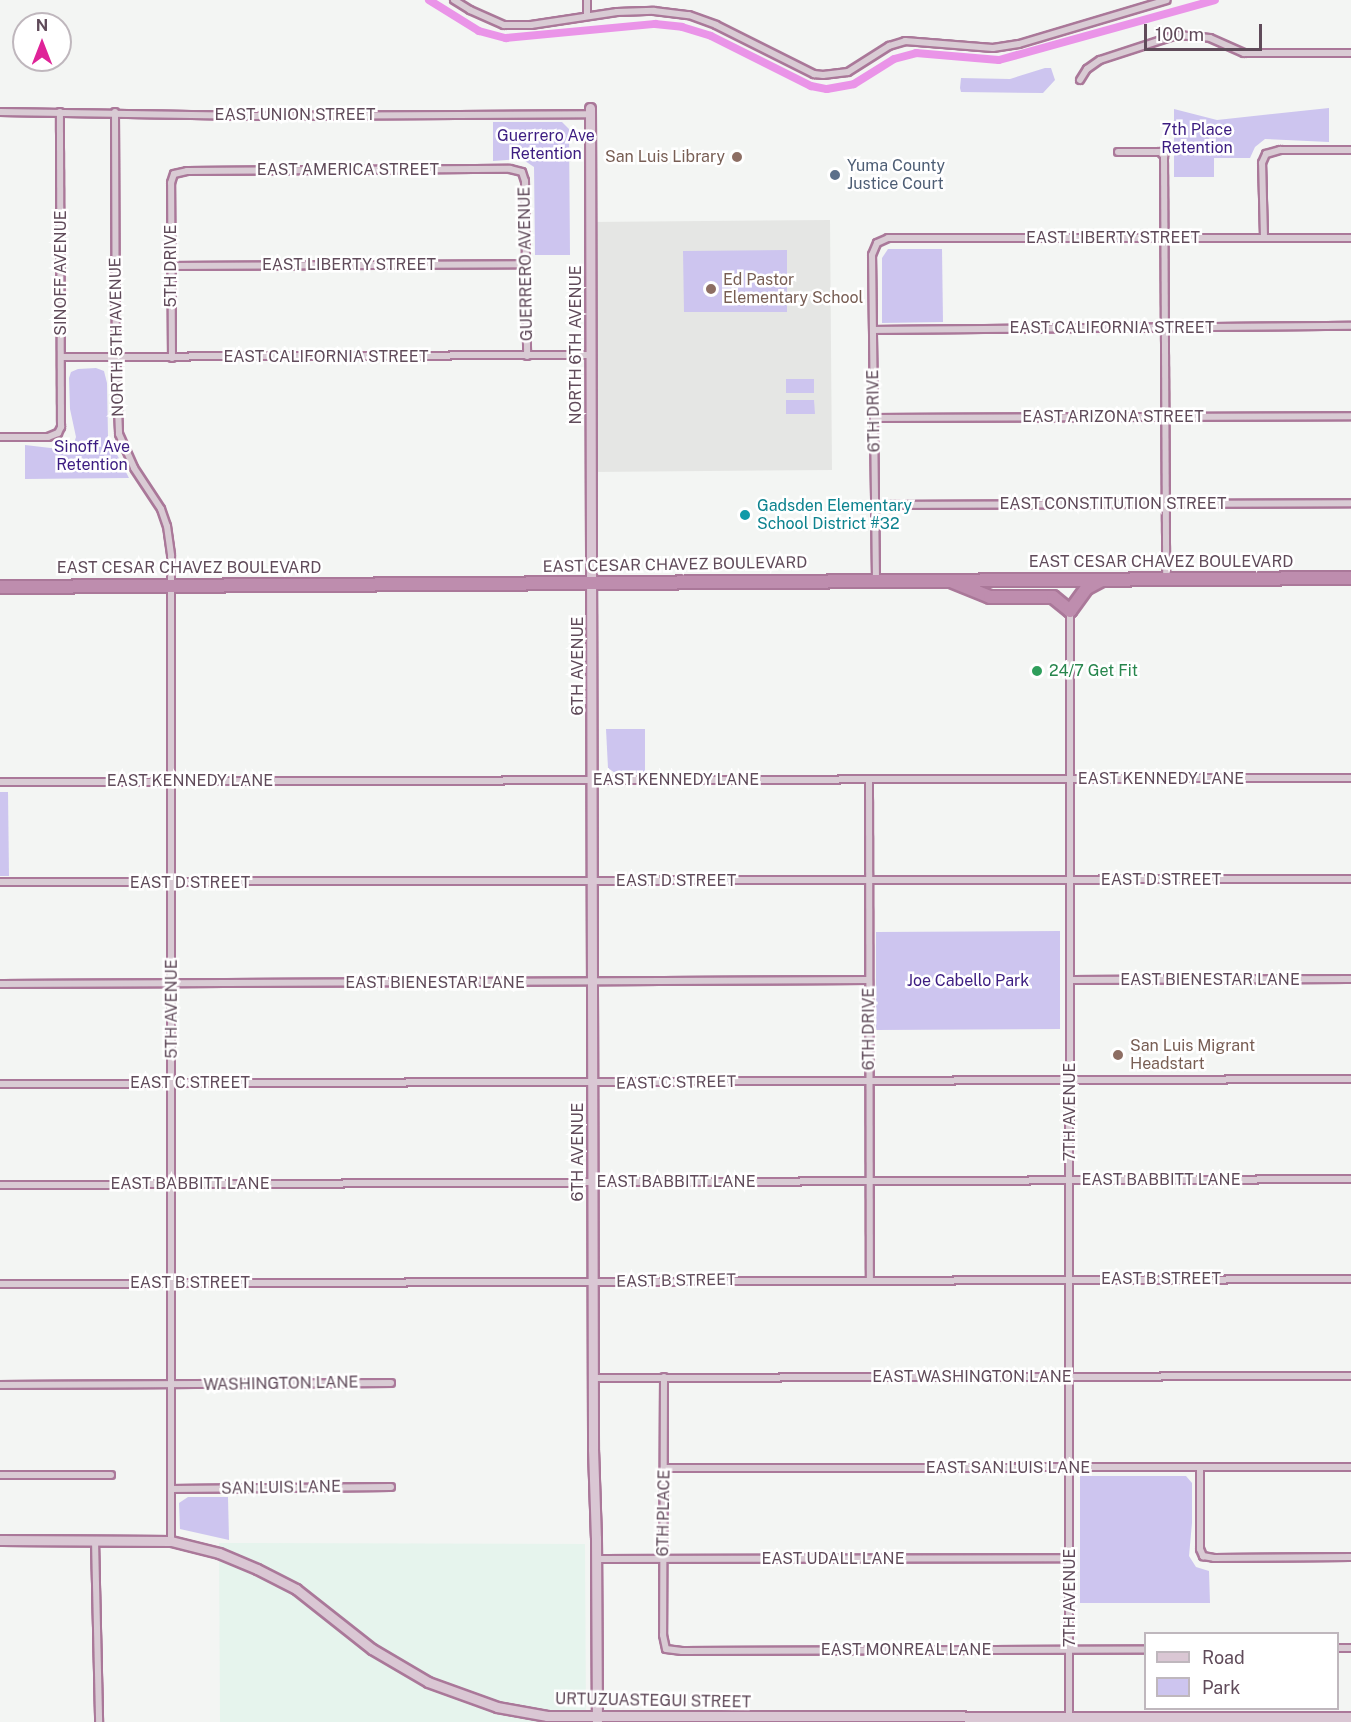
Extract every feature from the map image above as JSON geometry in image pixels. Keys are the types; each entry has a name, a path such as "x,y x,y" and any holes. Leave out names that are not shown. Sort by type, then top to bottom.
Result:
{"highway":[{"path":"946,580 990,597 1053,597 1070,611 1087,588 1106,578"},
{"name":"EAST CESAR CHAVEZ BOULEVARD","path":"0,586 1351,578"}],"street":[{"path":"454,0 504,25 531,25 587,16 654,11 689,15 716,25 814,74 835,75 848,72 890,46 905,41 993,48 1019,44 1167,0"},
{"path":"587,0 587,16"},
{"path":"1080,80 1087,69 1100,60 1178,35 1210,38 1244,53 1351,53"},
{"name":"EAST UNION STREET","path":"0,112 115,112 255,116 590,111"},
{"name":"NORTH 6TH AVENUE","path":"590,111 592,583"},
{"name":"SINOFF AVENUE","path":"0,437 48,437 58,433 61,422 60,112"},
{"name":"NORTH 5TH AVENUE","path":"115,112 116,358 119,434 134,468 153,493 167,526 171,585"},
{"path":"1264,237 1262,163 1266,154 1280,150 1351,150"},
{"path":"1118,152 1163,153 1166,578"},
{"name":"EAST AMERICA STREET","path":"174,174 187,171 510,168 522,172"},
{"name":"GUERRERO AVENUE","path":"522,172 525,181 527,356"},
{"name":"5TH DRIVE","path":"172,358 171,183 174,174"},
{"name":"EAST LIBERTY STREET","path":"877,243 888,238 1351,238"},
{"name":"6TH DRIVE","path":"876,580 872,255 877,243"},
{"name":"EAST LIBERTY STREET","path":"171,266 526,264"},
{"name":"EAST CALIFORNIA STREET","path":"873,330 1351,326"},
{"name":"EAST CALIFORNIA STREET","path":"61,357 591,355"},
{"name":"EAST ARIZONA STREET","path":"874,418 1351,416"},
{"name":"EAST CONSTITUTION STREET","path":"875,505 1351,503"},
{"name":"6TH AVENUE","path":"592,583 593,1493 597,1560 597,1720"},
{"name":"5TH AVENUE","path":"171,585 171,1541"},
{"name":"7TH AVENUE","path":"1069,1720 1070,611"},
{"name":"EAST KENNEDY LANE","path":"0,782 1351,778"},
{"name":"6TH DRIVE","path":"868,780 870,1279"},
{"name":"EAST D STREET","path":"0,882 1351,879"},
{"name":"EAST BIENESTAR LANE","path":"1070,981 1351,979"},
{"name":"EAST BIENESTAR LANE","path":"0,984 869,980"},
{"name":"EAST C STREET","path":"0,1084 593,1084 869,1080 1351,1079"},
{"name":"EAST BABBITT LANE","path":"0,1185 1351,1179"},
{"name":"EAST B STREET","path":"0,1284 1351,1279"},
{"name":"EAST WASHINGTON LANE","path":"593,1378 1351,1376"},
{"name":"6TH PLACE","path":"664,1377 663,1635 666,1649"},
{"name":"WASHINGTON LANE","path":"171,1385 392,1383"},
{"path":"0,1385 171,1385"},
{"name":"EAST SAN LUIS LANE","path":"664,1468 1351,1467"},
{"path":"1200,1468 1200,1549 1203,1556 1214,1558 1351,1557"},
{"path":"0,1475 111,1475"},
{"name":"SAN LUIS LANE","path":"171,1489 392,1487"},
{"name":"URTUZUASTEGUI STREET","path":"0,1540 171,1541 219,1553 276,1578 312,1600 389,1661 450,1691 497,1707 529,1713 597,1720 1069,1720 1351,1717"},
{"path":"95,1540 99,1722"},
{"name":"EAST UDALL LANE","path":"597,1560 1070,1558"},
{"name":"EAST MONREAL LANE","path":"666,1649 682,1651 1144,1649"}],"shaded area":[{"name":"Ed Pastor Elementary School","path":"830,220 832,470 592,472 590,222"}],"green space":[{"path":"1051,68 1055,80 1043,93 961,92 961,78 1010,79"},
{"name":"7th Place Retention","path":"1329,108 1329,142 1265,139 1255,147 1250,158 1214,158 1214,177 1174,177 1174,109 1217,120"},
{"name":"Guerrero Ave Retention","path":"493,122 562,122 569,129 570,255 535,255 534,167 522,159 493,161"},
{"path":"888,249 942,249 943,322 882,323 882,258"},
{"path":"787,250 787,312 684,312 683,251"},
{"name":"Sinoff Ave Retention","path":"96,368 104,371 107,383 108,437 129,478 25,479 25,445 59,449 69,448 74,443 76,437 70,409 69,378 71,372 78,369"},
{"path":"786,379 814,379 814,393 786,393"},
{"path":"786,400 814,400 815,414 786,414"},
{"path":"606,729 645,729 645,773 615,773 608,768"},
{"path":"0,792 8,792 9,876 0,876"},
{"name":"Joe Cabello Park","path":"1060,931 1060,1029 876,1030 876,932"},
{"path":"1080,1476 1186,1476 1192,1483 1189,1556 1196,1567 1209,1571 1210,1603 1080,1603"},
{"path":"188,1497 228,1497 229,1540 180,1529 179,1503"}],"sand":[{"path":"219,1543 585,1544 586,1722 220,1722"}],"waterway":[{"path":"429,0 479,31 506,38 655,24 682,27 711,36 811,86 827,89 854,84 894,59 916,53 999,60 1215,0"}],"place":[{"name":"San Luis Library","path":"737,157"},
{"name":"Yuma County Justice Court","path":"835,175"},
{"name":"Ed Pastor Elementary School","path":"711,289"},
{"name":"Gadsden Elementary School District #32","path":"745,515"},
{"name":"24/7 Get Fit","path":"1037,671"},
{"name":"San Luis Migrant Headstart","path":"1118,1055"}]}
